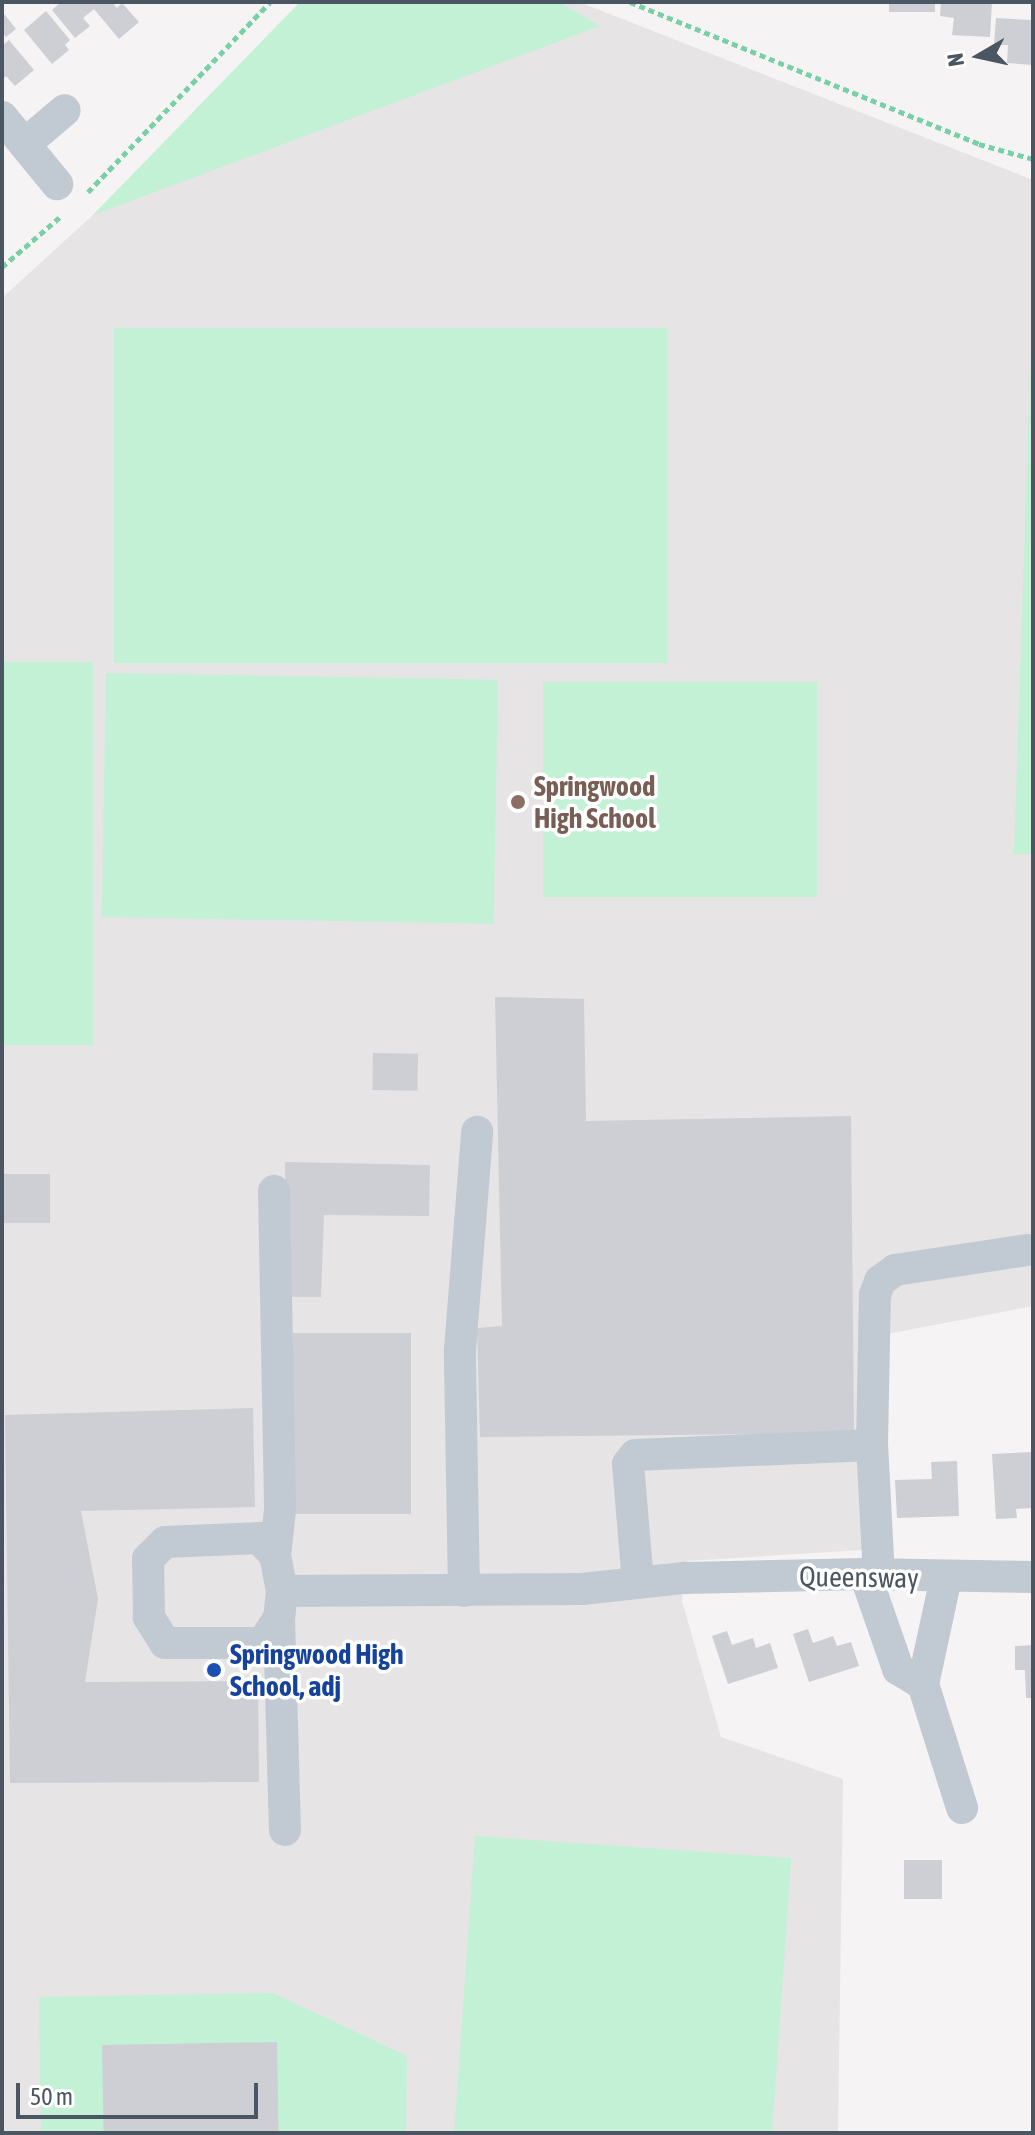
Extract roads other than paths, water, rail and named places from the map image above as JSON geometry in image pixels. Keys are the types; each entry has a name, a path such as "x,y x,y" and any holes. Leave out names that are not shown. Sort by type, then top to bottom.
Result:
{"street":[{"path":"25,144 65,110"},
{"path":"2,117 67,199"},
{"path":"464,1591 460,1350 477,1132"},
{"path":"274,1191 280,1510 275,1555 280,1605 285,1830"},
{"path":"923,1684 898,1669 872,1576 875,1295 880,1281 895,1270 1027,1250"},
{"path":"638,1583 628,1464 635,1455 872,1445"},
{"path":"275,1555 259,1538 165,1542 148,1559 149,1617 165,1643 263,1643 280,1605"},
{"name":"Queensway","path":"280,1605 684,1578 1033,1577"},
{"path":"946,1578 923,1684 962,1808"}],"place":[{"name":"Springwood High School","path":"518,802"},
{"name":"Springwood High School, adj","path":"214,1670"}]}
